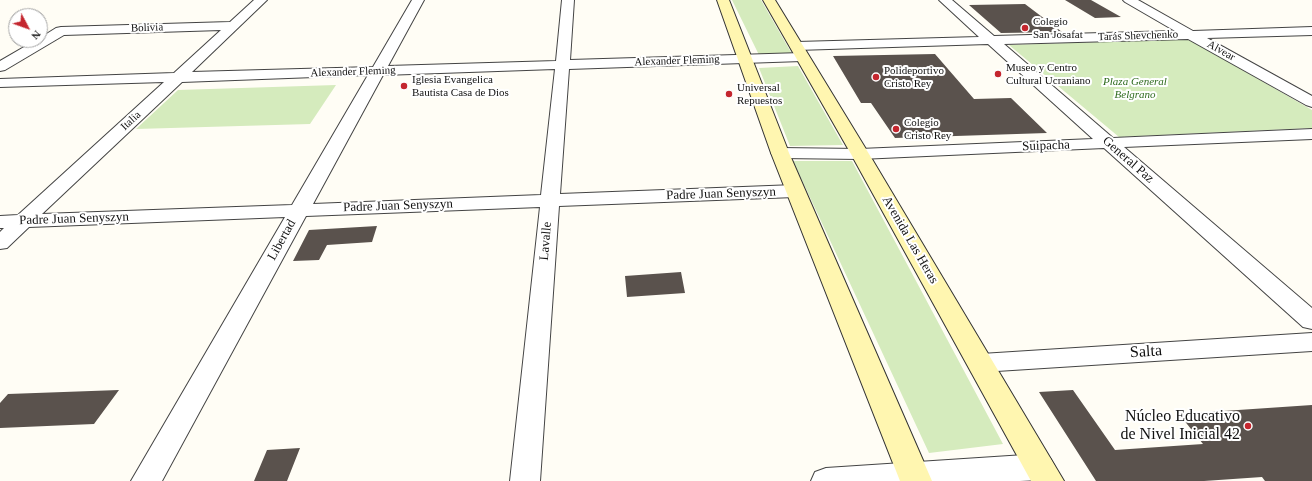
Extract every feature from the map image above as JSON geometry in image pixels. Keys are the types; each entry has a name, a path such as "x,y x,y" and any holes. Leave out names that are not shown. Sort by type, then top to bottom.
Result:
{"main road":[{"path":"723,0 795,191 915,478"},
{"name":"Avenida Las Heras","path":"769,0 860,154 1044,474"}],"street":[{"name":"Italia","path":"0,243 261,0"},
{"name":"Libertad","path":"146,481 418,0"},
{"name":"Lavalle","path":"525,481 568,0"},
{"name":"General Paz","path":"945,0 1312,320"},
{"name":"Alvear","path":"1130,0 1312,102"},
{"name":"Bolivia","path":"0,67 61,31 233,26"},
{"name":"Tarás Shevchenko","path":"799,52 991,40 1312,31"},
{"name":"Alexander Fleming","path":"0,83 746,59 799,52"},
{"name":"Suipacha","path":"780,153 860,154 1312,134"},
{"name":"Padre Juan Senyszyn","path":"0,222 795,191"},
{"name":"Salta","path":"981,363 1312,342"},
{"path":"826,481 1044,474"}],"green space":[{"path":"732,0 761,0 792,54 759,55"},
{"name":"Plaza General Belgrano","path":"1189,39 1312,110 1312,128 1119,137 1009,45"},
{"path":"798,66 843,145 790,146 759,68"},
{"path":"336,85 310,124 136,129 178,90"},
{"path":"793,161 852,161 1003,444 929,453"}],"building":[{"path":"1065,0 1091,0 1121,17 1095,18"},
{"path":"1025,4 1062,32 1001,33 969,5"},
{"path":"935,54 974,99 1011,98 1047,133 895,138 871,103 861,103 833,56"},
{"path":"377,226 372,242 327,245 319,260 293,261 309,230"},
{"path":"681,272 685,293 627,297 625,276"},
{"path":"119,390 94,424 0,428 0,403 8,394"},
{"path":"1073,390 1115,450 1203,444 1179,414 1312,405 1312,481 1265,481 1262,477 1204,481 1096,481 1039,392"},
{"path":"300,448 287,481 254,481 267,450"}],"place":[{"name":"Colegio San Josafat","path":"1025,28"},
{"name":"Museo y Centro Cultural Ucraniano","path":"998,74"},
{"name":"Polideportivo Cristo Rey","path":"876,77"},
{"name":"Iglesia Evangelica Bautista Casa de Dios","path":"404,86"},
{"name":"Universal Repuestos","path":"729,94"},
{"name":"Colegio Cristo Rey","path":"896,129"},
{"name":"Núcleo Educativo de Nivel Inicial 42","path":"1248,426"}]}
